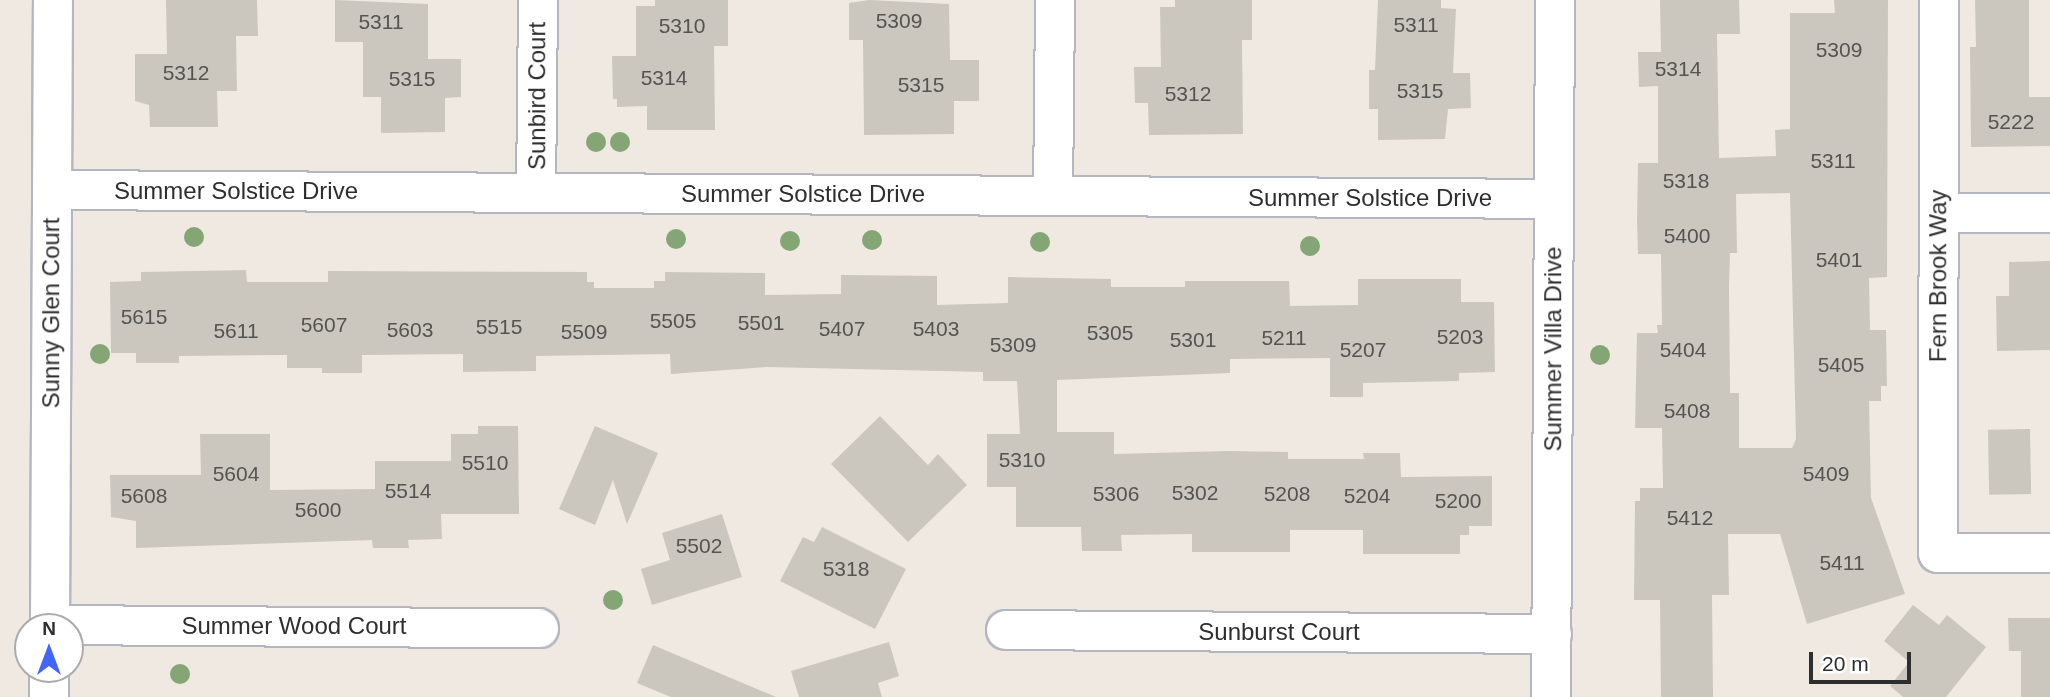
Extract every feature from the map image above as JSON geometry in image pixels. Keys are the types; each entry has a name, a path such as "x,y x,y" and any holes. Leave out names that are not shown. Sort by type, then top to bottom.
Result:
{"street":[{"name":"Sunny Glen Court","path":"50,613 53,0"},
{"name":"Sunbird Court","path":"536,192 538,0"},
{"path":"1054,196 1055,0"},
{"name":"Summer Villa Drive","path":"1551,697 1555,0"},
{"name":"Fern Brook Way","path":"1938,0 1938,553 2050,553"},
{"name":"Summer Solstice Drive","path":"52,190 1554,199"},
{"path":"1938,213 2050,213"},
{"name":"Summer Wood Court","path":"84,626 539,628"},
{"name":"Sunburst Court","path":"1006,631 1552,634"}],"building":[{"path":"166,0 257,0 258,36 236,36 237,91 217,91 218,127 150,127 149,105 135,101 135,54 167,54"},
{"path":"335,0 428,4 428,59 461,59 461,97 445,98 445,132 381,133 381,97 363,97 363,42 335,42"},
{"path":"655,0 728,0 728,46 714,46 715,130 647,130 647,106 617,107 617,99 613,99 612,56 636,56 636,6 655,6"},
{"path":"869,0 949,4 950,60 979,60 979,101 954,101 954,134 864,135 863,40 849,40 849,3"},
{"path":"1175,0 1252,0 1252,40 1242,40 1243,134 1149,135 1148,103 1135,103 1134,67 1161,67 1160,7 1175,7"},
{"path":"1378,0 1441,0 1441,8 1456,9 1453,73 1470,73 1471,108 1448,109 1445,139 1378,140 1378,109 1369,109 1369,70 1375,70"},
{"path":"1660,0 1739,0 1740,34 1717,34 1719,158 1776,156 1775,130 1790,129 1790,13 1835,13 1834,0 1888,0 1887,277 1869,278 1870,330 1886,330 1887,386 1881,386 1881,401 1869,401 1871,498 1905,594 1807,624 1780,534 1728,534 1729,595 1712,595 1713,697 1661,697 1660,600 1634,600 1635,501 1640,501 1640,488 1663,488 1662,428 1635,428 1637,333 1658,333 1657,325 1662,325 1661,254 1638,254 1638,163 1658,163 1658,86 1639,87 1638,52 1661,52","holes":["1790,193 1796,439 1792,448 1739,448 1739,393 1730,393 1729,286 1730,253 1737,253 1736,194"]},
{"path":"1975,0 2029,0 2029,97 2050,97 2050,146 1971,147 1970,47 1976,47"},
{"path":"2050,261 2050,350 1997,351 1996,296 2009,296 2009,262"},
{"path":"246,270 247,282 328,282 328,271 587,272 587,282 594,282 594,288 654,288 654,281 665,281 665,272 765,273 765,295 841,294 841,275 937,276 937,305 1008,303 1008,277 1111,279 1111,287 1185,287 1185,281 1289,281 1290,306 1358,305 1358,279 1461,279 1461,302 1494,302 1495,372 1459,373 1459,381 1363,383 1363,397 1330,397 1330,358 1230,359 1230,373 1057,380 1057,432 1114,432 1114,454 1288,452 1288,459 1364,459 1363,453 1400,453 1401,477 1492,476 1492,526 1469,526 1469,535 1460,535 1460,554 1363,554 1363,530 1290,530 1290,552 1192,552 1192,534 1121,535 1122,551 1082,551 1081,527 1016,527 1016,487 987,487 987,434 1020,434 1017,381 983,381 983,372 767,367 671,374 670,354 536,356 536,371 463,372 463,354 362,355 362,373 322,373 322,368 287,368 287,355 179,356 179,363 136,363 136,353 111,353 110,282 141,281 141,272"},
{"path":"880,416 928,465 938,454 967,485 908,542 831,464"},
{"path":"478,426 518,426 519,514 441,514 442,539 408,540 409,548 373,548 372,540 136,548 136,521 111,517 110,475 201,475 200,434 270,434 270,490 375,489 375,461 451,461 451,434 478,434"},
{"path":"595,426 658,453 627,524 613,480 595,525 559,509"},
{"path":"2030,429 2031,494 1989,495 1988,430"},
{"path":"722,514 742,577 652,605 641,569 670,560 662,533"},
{"path":"822,527 906,569 875,629 780,581 803,537 814,542"},
{"path":"1913,605 1939,625 1947,615 1986,647 1946,697 1903,697 1890,686 1909,662 1884,641"},
{"path":"2008,618 2050,618 2050,697 2021,697 2021,651 2009,651"},
{"path":"889,642 899,676 878,683 882,697 799,697 791,671"},
{"path":"653,645 776,697 671,697 637,683"}]}
